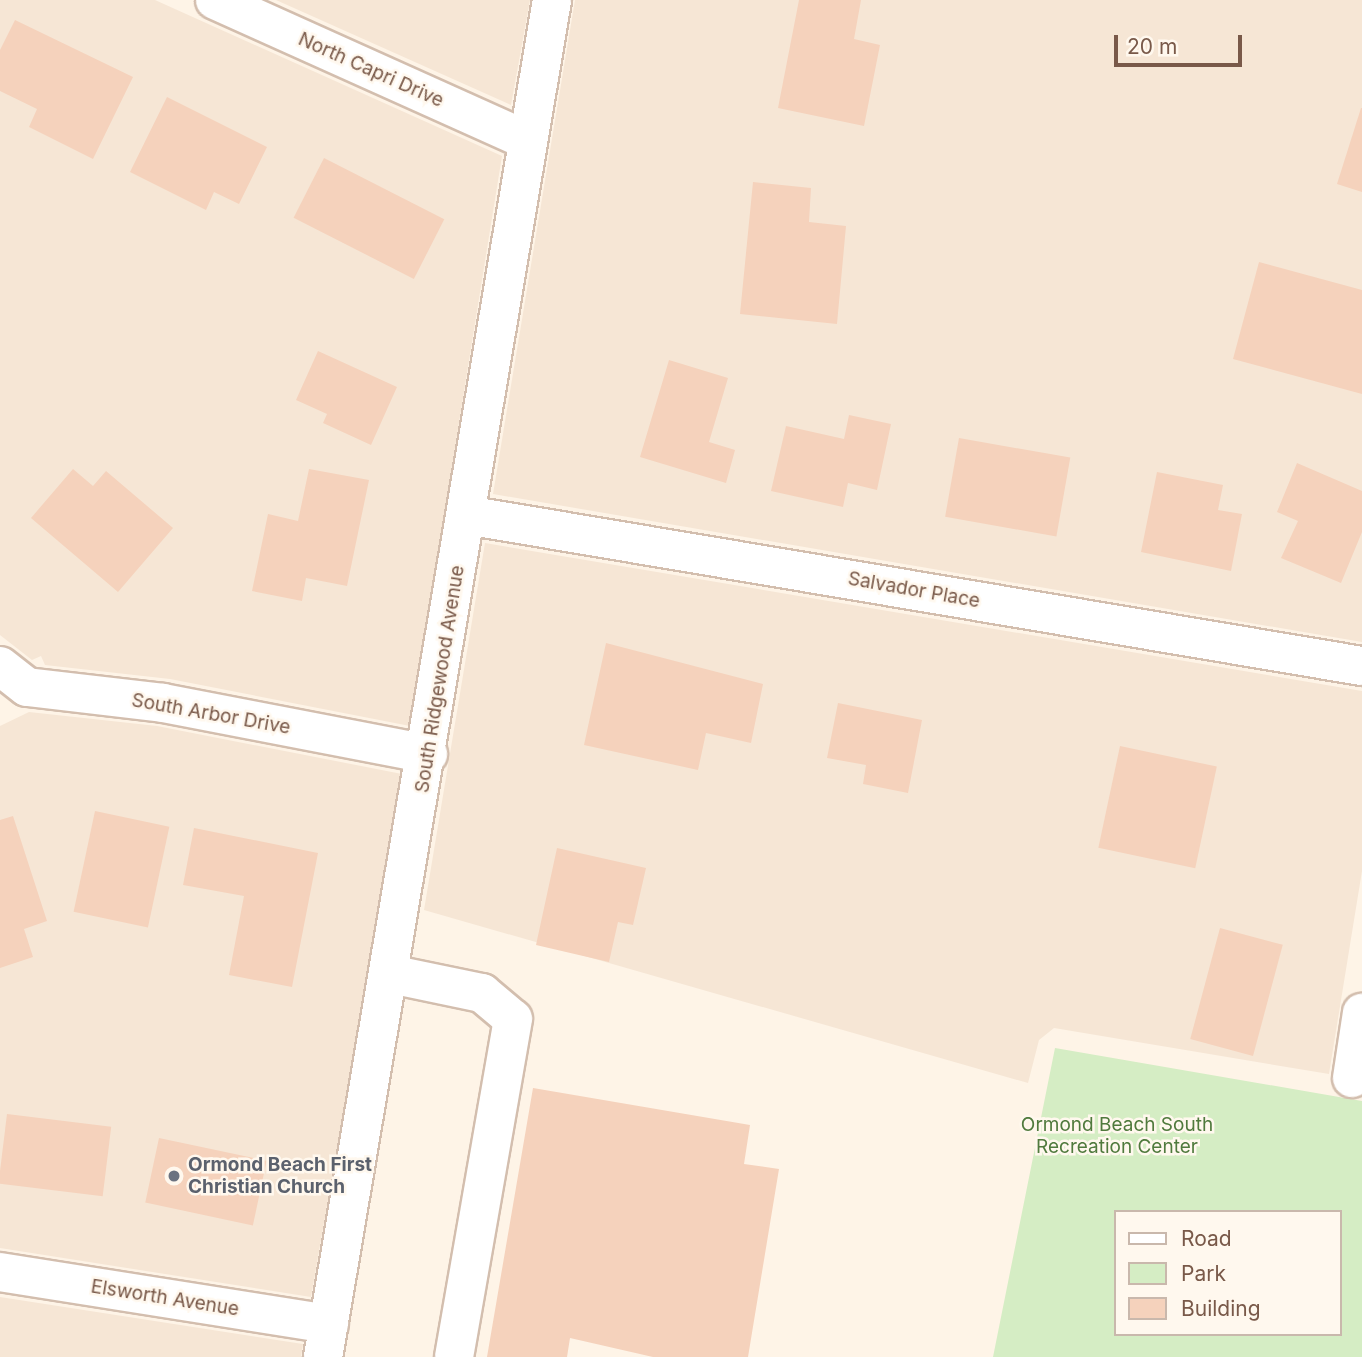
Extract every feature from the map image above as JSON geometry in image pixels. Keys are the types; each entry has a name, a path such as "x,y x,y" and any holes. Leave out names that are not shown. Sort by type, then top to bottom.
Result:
{"street":[{"name":"North Capri Drive","path":"215,0 527,140"},
{"name":"South Ridgewood Avenue","path":"326,1340 428,754 552,0"},
{"name":"Salvador Place","path":"466,515 1362,666"},
{"name":"South Arbor Drive","path":"9,685 163,703 428,754"},
{"path":"390,974 482,993 513,1018 454,1357"},
{"path":"1352,1079 1362,1013"},
{"name":"Elsworth Avenue","path":"0,1272 326,1340"}],"shaded area":[{"path":"0,0 155,0 502,156 410,726 170,679 45,665 41,656 32,660 0,635"},
{"path":"276,0 530,0 511,105"},
{"path":"575,0 1362,0 1362,642 493,494"},
{"path":"485,543 1362,691 1362,871 1329,1074 1054,1028 1039,1040 1028,1083 424,910"},
{"path":"29,712 157,726 402,774 311,1297 0,1248 0,726"},
{"path":"0,1297 303,1344 301,1357 0,1357"}],"green space":[{"name":"Ormond Beach South Recreation Center","path":"1055,1048 1362,1101 1362,1357 993,1357"}],"building":[{"path":"799,0 861,0 854,39 880,45 864,126 778,108"},
{"path":"15,20 133,77 93,159 29,127 37,109 0,91 0,50"},
{"path":"167,97 267,147 239,204 214,192 206,210 130,172"},
{"path":"1362,108 1362,192 1337,184"},
{"path":"324,158 444,219 414,279 294,218"},
{"path":"753,182 811,188 809,222 846,226 837,324 740,314"},
{"path":"1259,262 1362,290 1362,394 1233,359"},
{"path":"318,351 397,387 371,445 323,423 327,414 296,400"},
{"path":"669,360 728,378 709,442 735,450 726,483 640,457"},
{"path":"849,415 891,424 877,490 848,483 843,507 771,491 786,426 844,439"},
{"path":"959,438 1070,458 1056,536 945,517"},
{"path":"1297,463 1362,491 1362,532 1341,583 1281,558 1298,521 1277,512"},
{"path":"73,469 93,486 106,471 173,528 118,592 31,518"},
{"path":"309,469 369,480 347,586 306,578 302,601 252,591 268,514 298,521"},
{"path":"1157,472 1223,485 1218,510 1242,514 1231,571 1141,552"},
{"path":"606,643 763,684 751,743 706,733 698,770 584,745"},
{"path":"838,703 922,720 908,793 863,784 866,765 827,758"},
{"path":"1120,746 1217,767 1195,868 1098,848"},
{"path":"95,811 169,827 148,928 74,912"},
{"path":"13,816 47,921 24,929 33,957 0,968 0,820"},
{"path":"194,828 318,853 292,987 229,975 244,896 183,885"},
{"path":"557,848 646,868 633,925 618,922 609,962 536,945"},
{"path":"1220,928 1283,945 1253,1056 1190,1039"},
{"path":"533,1088 750,1125 744,1164 779,1169 748,1357 653,1357 570,1338 567,1357 487,1357"},
{"path":"7,1114 111,1127 103,1196 0,1184"},
{"path":"159,1138 267,1161 253,1225 145,1203"}],"place":[{"name":"Ormond Beach First Christian Church","path":"174,1176"}]}
